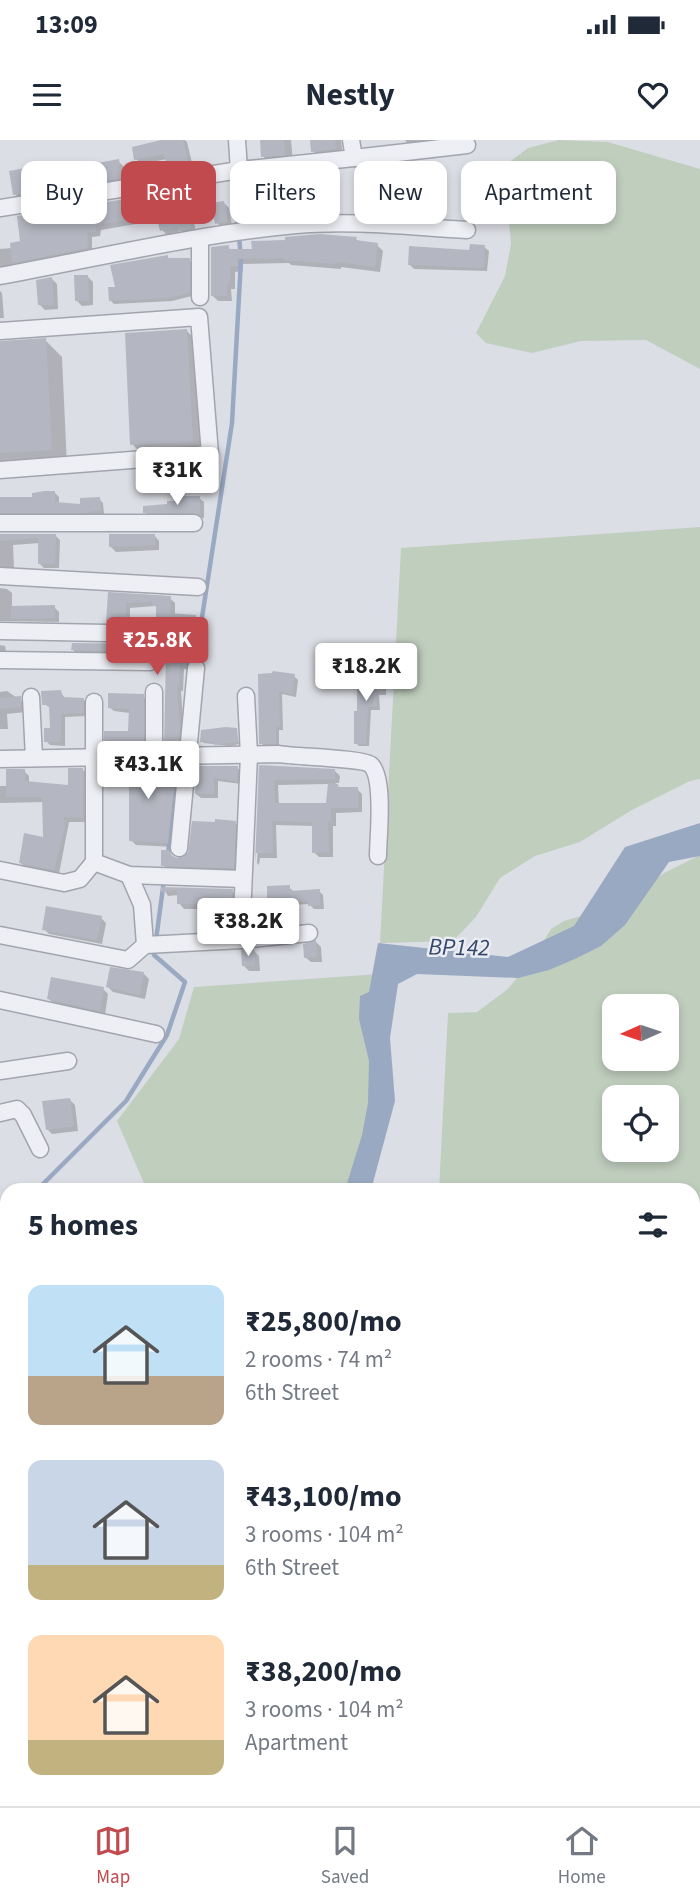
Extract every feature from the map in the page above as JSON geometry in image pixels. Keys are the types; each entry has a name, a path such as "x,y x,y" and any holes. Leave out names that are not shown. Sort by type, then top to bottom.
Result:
{"street":[{"path":"235,161 237,140"},
{"path":"351,140 354,158"},
{"path":"324,161 467,145"},
{"path":"0,208 230,171"},
{"path":"0,276 200,239 297,225 341,224 467,230"},
{"path":"200,239 200,297"},
{"path":"0,331 200,317 210,454 0,470"},
{"path":"0,523 194,523"},
{"path":"0,576 198,587"},
{"path":"0,631 160,634"},
{"path":"0,660 149,662"},
{"path":"179,848 196,668"},
{"path":"154,692 154,756"},
{"path":"241,940 249,755 246,696"},
{"path":"31,697 34,758"},
{"path":"0,870 64,883 80,879 94,862 94,702"},
{"path":"0,759 279,754 362,761 372,766 379,792 378,856"},
{"path":"94,862 129,875 243,879"},
{"path":"129,875 142,905 145,945"},
{"path":"0,935 128,960 145,945 309,933"},
{"path":"0,1000 156,1034"},
{"path":"0,1072 68,1061"},
{"path":"0,1112 17,1109 23,1115 40,1149"}],"green space":[{"path":"559,140 608,142 700,169 700,369 646,340 581,341 532,353 486,343 476,333 505,276 511,244 509,224 616,224 616,161 511,161 528,148"},
{"path":"700,527 700,779 690,781 632,810 580,842 535,856 500,878 476,917 453,941 380,943 401,548"},
{"path":"700,855 700,1183 439,1183 448,1013 477,1012 508,989 533,958 551,929 564,921 609,908 666,872"},
{"path":"379,974 369,1183 144,1183 117,1121 179,1039 194,987"}],"water":[{"path":"700,823 700,856 669,862 625,925 601,946 549,970 518,978 417,974 398,984 390,1038 395,1101 373,1183 347,1183 362,1135 368,1103 369,1061 359,1019 360,996 369,992 378,943 508,957 574,926 625,847"}],"building":[{"path":"161,140 183,140 188,161 166,161 164,154 134,160 132,147"},
{"path":"260,140 284,140 285,155 261,157"},
{"path":"310,140 335,140 336,149 311,152"},
{"path":"119,159 121,178 107,180 107,161"},
{"path":"21,169 21,194 13,195 9,171"},
{"path":"121,200 121,221 107,223 107,202"},
{"path":"224,201 228,221 216,224 216,202"},
{"path":"21,215 21,224 102,224 96,225 96,232 87,232 88,248 12,263 10,243 20,241 17,216"},
{"path":"158,224 190,224 191,228 178,231 177,227 160,231"},
{"path":"320,234 357,237 356,240 378,243 375,267 284,258 237,259 238,266 230,267 227,296 211,296 211,247 229,245 229,249 252,249 251,241 285,240 285,237"},
{"path":"470,244 485,245 484,268 408,265 409,246 469,250"},
{"path":"168,255 168,258 190,258 190,293 168,298 109,301 108,287 115,287 110,265"},
{"path":"74,275 88,275 89,301 75,301"},
{"path":"52,277 54,305 38,305 36,280"},
{"path":"187,329 193,442 130,445 125,333"},
{"path":"46,338 52,450 0,453 0,341"},
{"path":"55,491 55,502 80,504 80,498 100,497 101,510 84,513 0,513 0,497 32,497 32,493"},
{"path":"179,496 200,496 200,514 143,513 143,506 179,501"},
{"path":"0,534 56,534 55,564 38,564 38,538 0,541"},
{"path":"109,534 155,534 155,545 109,547"},
{"path":"108,592 171,596 170,613 196,615 195,628 168,627 156,623 156,606 152,606 152,602 126,603 126,623 106,622"},
{"path":"55,605 55,618 11,619 11,606"},
{"path":"167,641 167,647 192,649 192,659 186,666 180,666 177,687 180,729 178,745 164,746 166,655 150,652 71,650 72,643 160,644"},
{"path":"273,671 295,674 292,694 279,691 280,726 276,726 276,744 259,744 258,674"},
{"path":"357,674 383,675 383,692 376,692 377,707 368,707 366,744 354,744"},
{"path":"61,690 62,697 84,698 83,713 61,714 61,742 44,742 44,728 50,728 49,705 42,705 41,691"},
{"path":"108,693 144,694 144,746 104,747 104,731 128,731 129,709 108,708"},
{"path":"21,696 21,707 0,709 0,698"},
{"path":"237,728 238,742 214,745 214,742 200,742 201,730"},
{"path":"259,765 335,769 335,779 274,780 275,803 326,803 328,783 338,784 338,787 358,787 358,808 331,808 331,821 328,821 329,852 312,853 312,822 272,821 273,853 256,853 255,863"},
{"path":"176,766 168,843 129,841 129,779 104,781 104,768"},
{"path":"197,766 238,766 237,781 214,778 214,794 195,794"},
{"path":"68,768 83,768 83,818 64,817 65,828 54,870 19,863 24,833 43,837 42,797 6,797 6,769 25,769 25,781 68,785"},
{"path":"215,819 236,821 234,868 161,866 161,850 169,850 172,856 177,858 188,853 192,821 215,822"},
{"path":"290,885 290,891 320,889 320,905 308,906 308,901 267,903 267,886"},
{"path":"161,887 233,889 232,904 177,904 177,890 161,892"},
{"path":"277,904 278,925 252,927 253,905"},
{"path":"46,906 102,916 97,940 42,930"},
{"path":"316,940 317,957 304,958 303,944"},
{"path":"254,949 255,966 242,966 241,950"},
{"path":"110,967 144,972 140,995 106,987"},
{"path":"51,977 104,987 100,1011 47,999"},
{"path":"70,1098 74,1126 46,1130 42,1101"}],"waterway":[{"path":"195,663 232,423 241,260 238,224"},
{"path":"168,854 176,793"},
{"path":"156,940 164,880"},
{"path":"44,1183 126,1101 167,1035 185,982 154,955 155,949"}],"water label":[{"name":"BP142","path":"459,947"}]}
